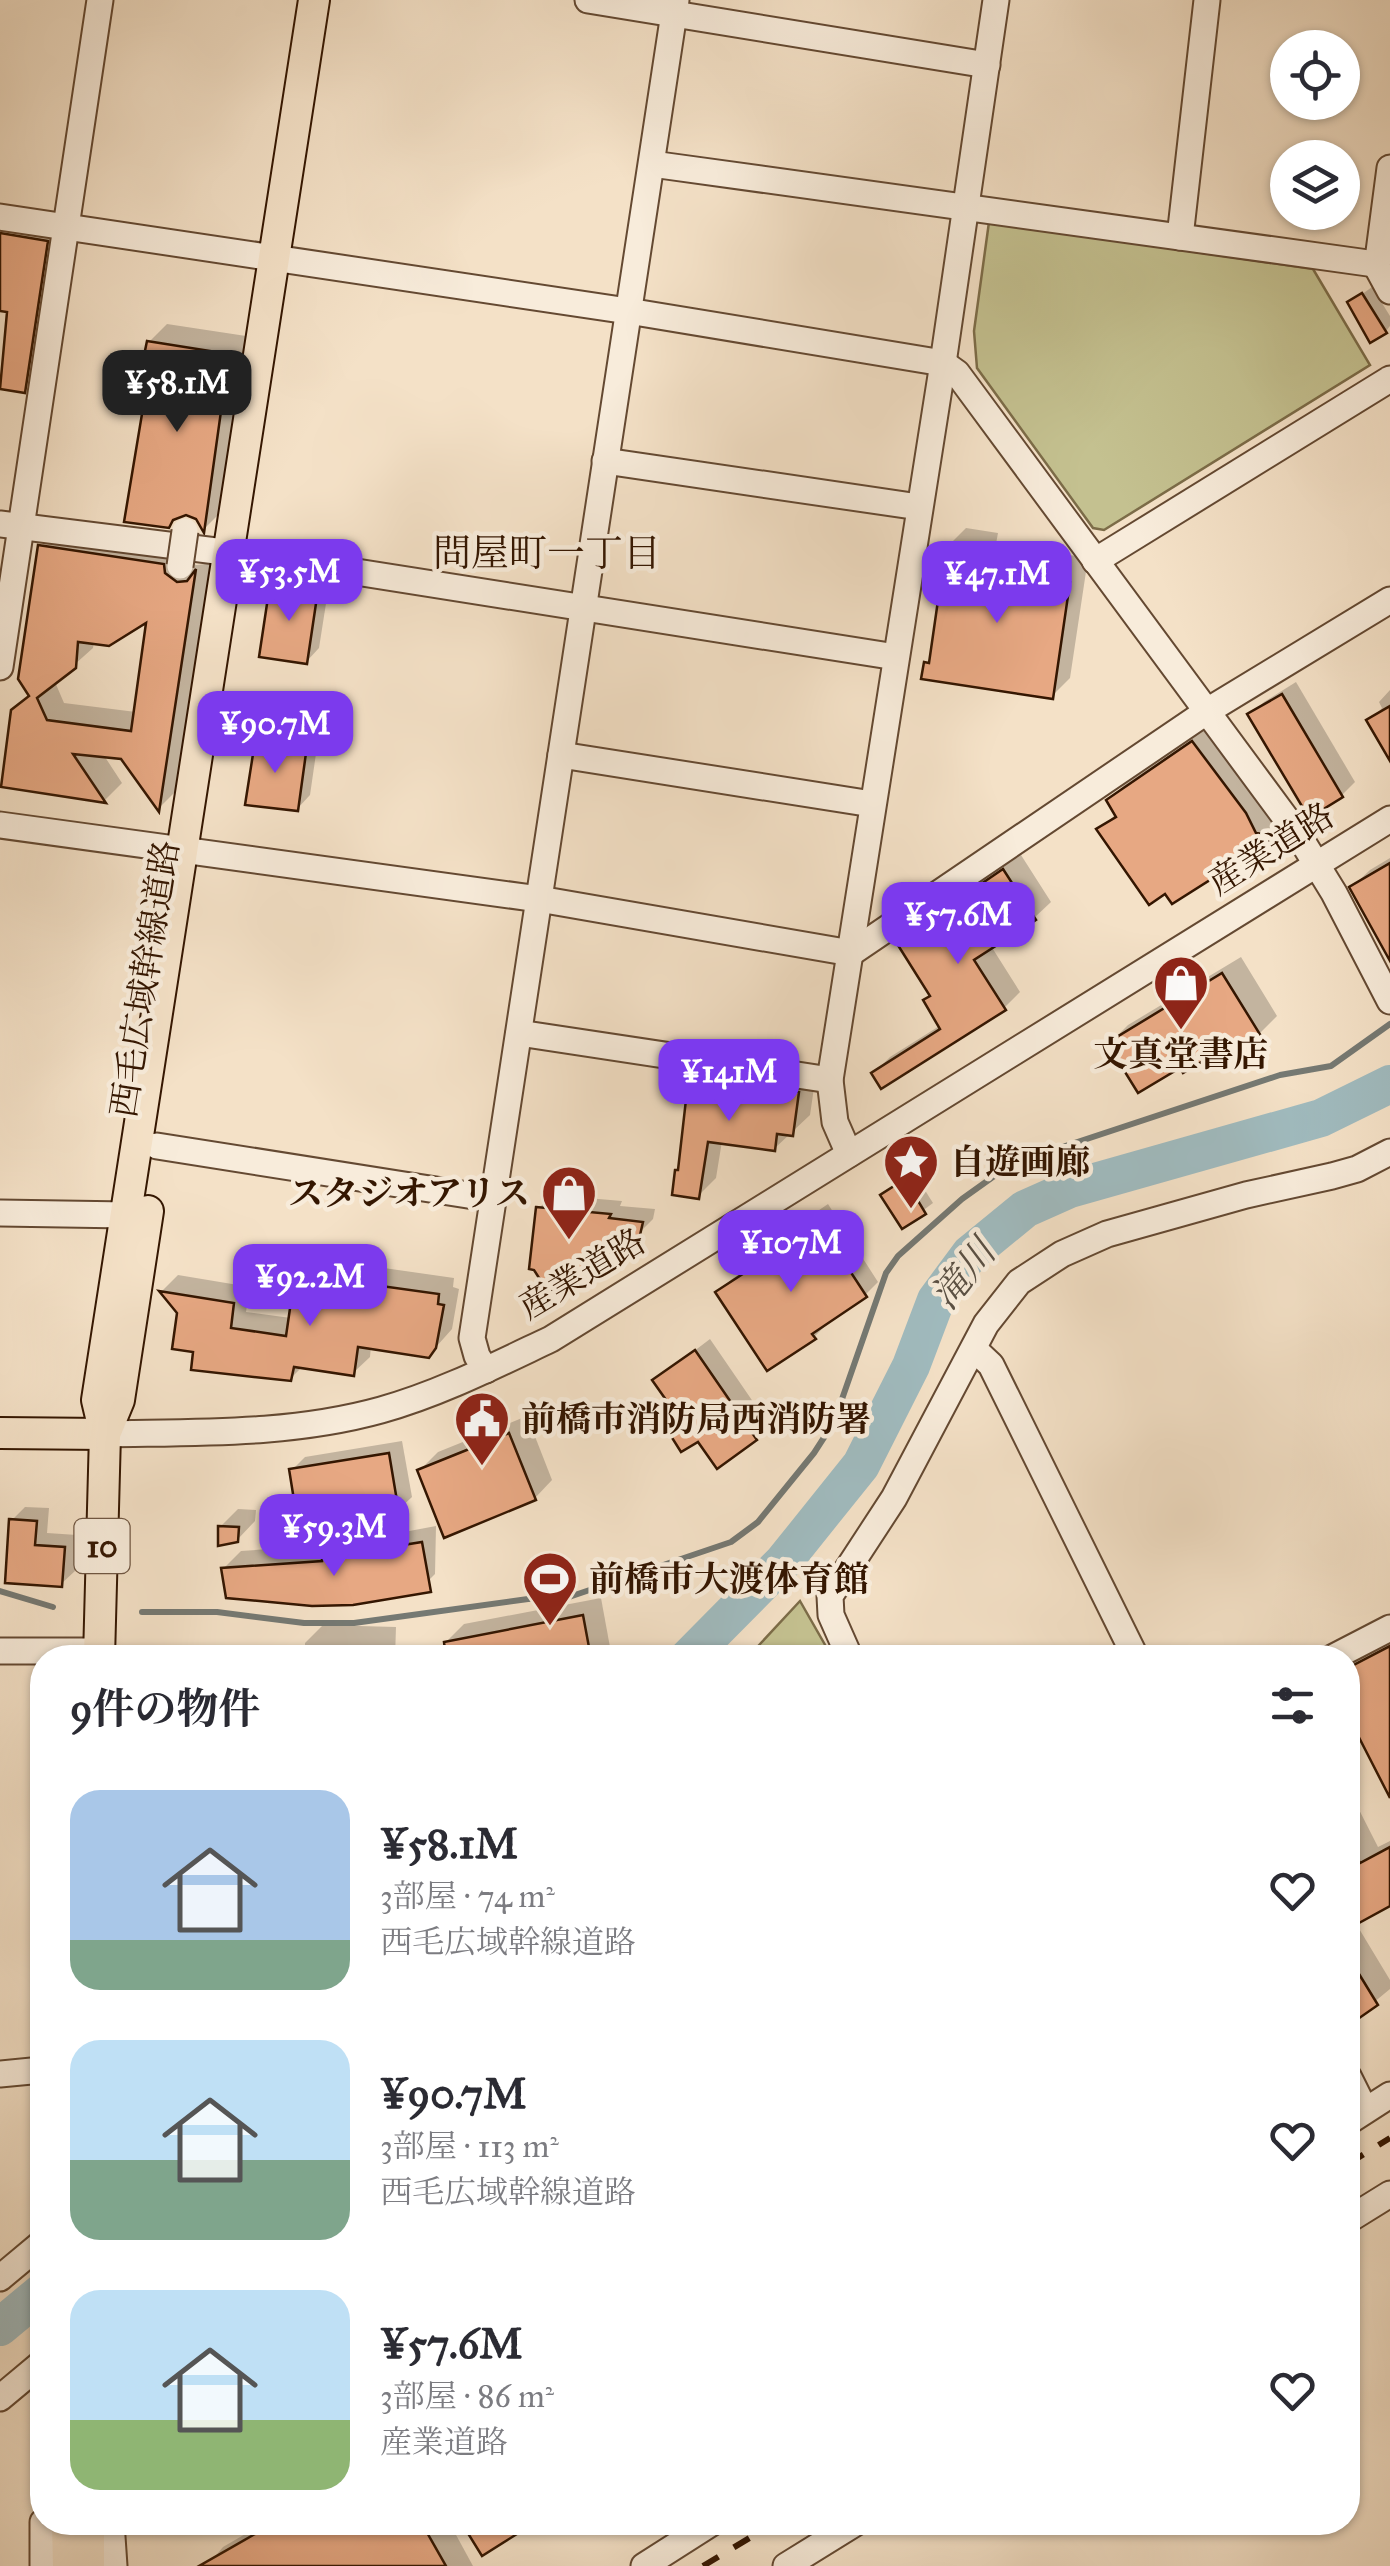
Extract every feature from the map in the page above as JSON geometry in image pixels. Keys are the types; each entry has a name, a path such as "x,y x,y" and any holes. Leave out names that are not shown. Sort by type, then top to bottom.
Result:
{"main road":[{"name":"西毛広域幹線道路","path":"99,1645 105,1434 96,1400 193,852 283,258 314,0"},
{"name":"西毛広域幹線道路","path":"283,258 332,0"},
{"name":"西毛広域幹線道路","path":"105,1434 118,1400 158,1146 193,852"},
{"name":"産業道路","path":"0,1433 105,1434"},
{"path":"67,2535 68,2566"},
{"path":"88,2535 89,2566"}],"street":[{"path":"0,667 11,525 66,226 100,0"},
{"path":"588,0 674,6 986,65"},
{"path":"848,1154 835,1122 830,1080 996,0"},
{"path":"1180,237 1207,0"},
{"path":"486,1370 472,1338 674,6"},
{"path":"652,164 1377,266"},
{"path":"1390,168 1377,266 1390,290"},
{"path":"0,216 943,363 958,374 1209,710 1317,864 1390,1001"},
{"path":"1095,561 1390,378"},
{"path":"605,461 919,508"},
{"path":"11,525 238,554 896,657"},
{"path":"180,566 185,530"},
{"path":"0,825 538,899 851,953 1209,710 1390,600"},
{"path":"561,755 872,804"},
{"name":"産業道路","path":"105,1434 298,1427 382,1410 486,1370 551,1339 1390,819"},
{"path":"519,1034 830,1080"},
{"path":"158,1146 492,1200"},
{"path":"844,1645 831,1615 830,1596 894,1498 986,1324 1019,1282 1082,1243 1246,1195 1332,1176 1390,1152"},
{"path":"0,1213 127,1215"},
{"path":"974,1349 990,1365 1130,1645"},
{"path":"1357,1645 1390,1628"},
{"path":"0,1651 30,1652"},
{"path":"0,2074 30,2071"},
{"path":"1360,2114 1390,2095"},
{"path":"1360,2213 1390,2194"},
{"path":"0,2278 30,2253"},
{"path":"0,2398 30,2373"},
{"path":"43,2535 43,2566"},
{"path":"112,2535 114,2566"},
{"path":"644,2566 692,2535"},
{"path":"786,2566 836,2535"}],"shaded area":[{"path":"989,222 1313,269 1370,365 1104,530 1093,528 977,368 974,331"},
{"path":"800,1601 825,1645 759,1645"}],"building":[{"path":"0,233 48,241 25,393 0,389 7,312 0,311"},
{"path":"1362,293 1387,333 1370,343 1347,302"},
{"path":"147,341 229,354 204,533 196,519 186,515 173,520 169,528 124,522 149,372 141,370"},
{"path":"38,545 164,564 165,573 177,582 187,581 196,569 159,812 121,759 73,754 106,803 1,787 11,710 29,696 18,679","holes":["146,623 131,731 47,720 37,698 76,668 78,642 109,646"]},
{"path":"946,545 982,550 980,561 1067,575 1066,581 1070,582 1053,699 921,679 924,662 929,663"},
{"path":"270,584 318,590 307,664 259,657"},
{"path":"1282,694 1343,797 1309,818 1247,714"},
{"path":"1390,706 1390,761 1366,720"},
{"path":"256,735 276,738 275,749 306,753 298,811 245,805"},
{"path":"1192,741 1246,813 1256,833 1277,836 1210,873 1213,878 1172,904 1165,894 1149,905 1096,829 1116,817 1106,800"},
{"path":"1390,863 1390,961 1349,887"},
{"path":"1003,869 1036,920 974,960 1006,1010 881,1089 871,1073 940,1029 923,1000 930,996 896,942"},
{"path":"1222,973 1261,1036 1238,1050 1233,1043 1183,1073 1180,1068 1138,1093 1107,1043"},
{"path":"692,1076 799,1092 793,1136 777,1134 775,1151 708,1142 699,1199 672,1195"},
{"path":"905,1179 926,1214 902,1229 880,1195"},
{"path":"536,1207 611,1214 609,1218 643,1222 640,1235 548,1292 534,1270 529,1269"},
{"path":"814,1216 867,1297 812,1334 816,1339 767,1371 715,1292 789,1244 783,1236"},
{"path":"295,1274 439,1294 438,1304 444,1305 436,1348 429,1358 358,1347 354,1376 294,1367 291,1381 191,1370 193,1352 172,1349 177,1313 159,1291 234,1303 231,1328 286,1336"},
{"path":"695,1350 757,1440 717,1469 698,1442 681,1452 669,1433 683,1424 652,1380"},
{"path":"509,1433 536,1500 444,1538 417,1470"},
{"path":"389,1453 399,1513 317,1528 311,1498 294,1500 289,1469"},
{"path":"9,1519 37,1521 35,1545 65,1547 62,1587 5,1583"},
{"path":"218,1526 239,1527 238,1542 218,1546"},
{"path":"422,1542 431,1592 353,1605 312,1606 226,1598 221,1568 322,1561"},
{"path":"583,1615 589,1645 444,1645 444,1642"},
{"path":"1390,1646 1390,1798 1360,1739 1360,1662"},
{"path":"1390,1847 1390,1906 1360,1922 1360,1863"},
{"path":"1360,1976 1378,2005 1360,2018"},
{"path":"253,2535 428,2535 446,2566 199,2566"},
{"path":"469,2535 515,2535 482,2556"}],"waterway":[{"path":"142,1612 217,1612 304,1623 354,1623 569,1597 731,1542 758,1522 834,1422 886,1273 898,1256 962,1199 1011,1164 1280,1075 1331,1066 1390,1024"},
{"name":"滝川","path":"701,1645 784,1561 861,1465 911,1366 936,1300 970,1254 1025,1209 1070,1189 1321,1118 1390,1084"},
{"path":"0,1591 53,1607"},
{"name":"滝川","path":"0,2327 30,2302"}],"railway":[{"path":"1360,2157 1390,2138"},
{"path":"703,2566 754,2535"}],"place":[{"name":"文真堂書店","path":"1181,1032"},
{"name":"自遊画廊","path":"911,1211"},
{"name":"スタジオアリス","path":"569,1242"},
{"name":"前橋市消防局西消防署","path":"482,1468"},
{"name":"前橋市大渡体育館","path":"550,1628"}],"district":[{"name":"問屋町一丁目","path":"547,553"}]}
